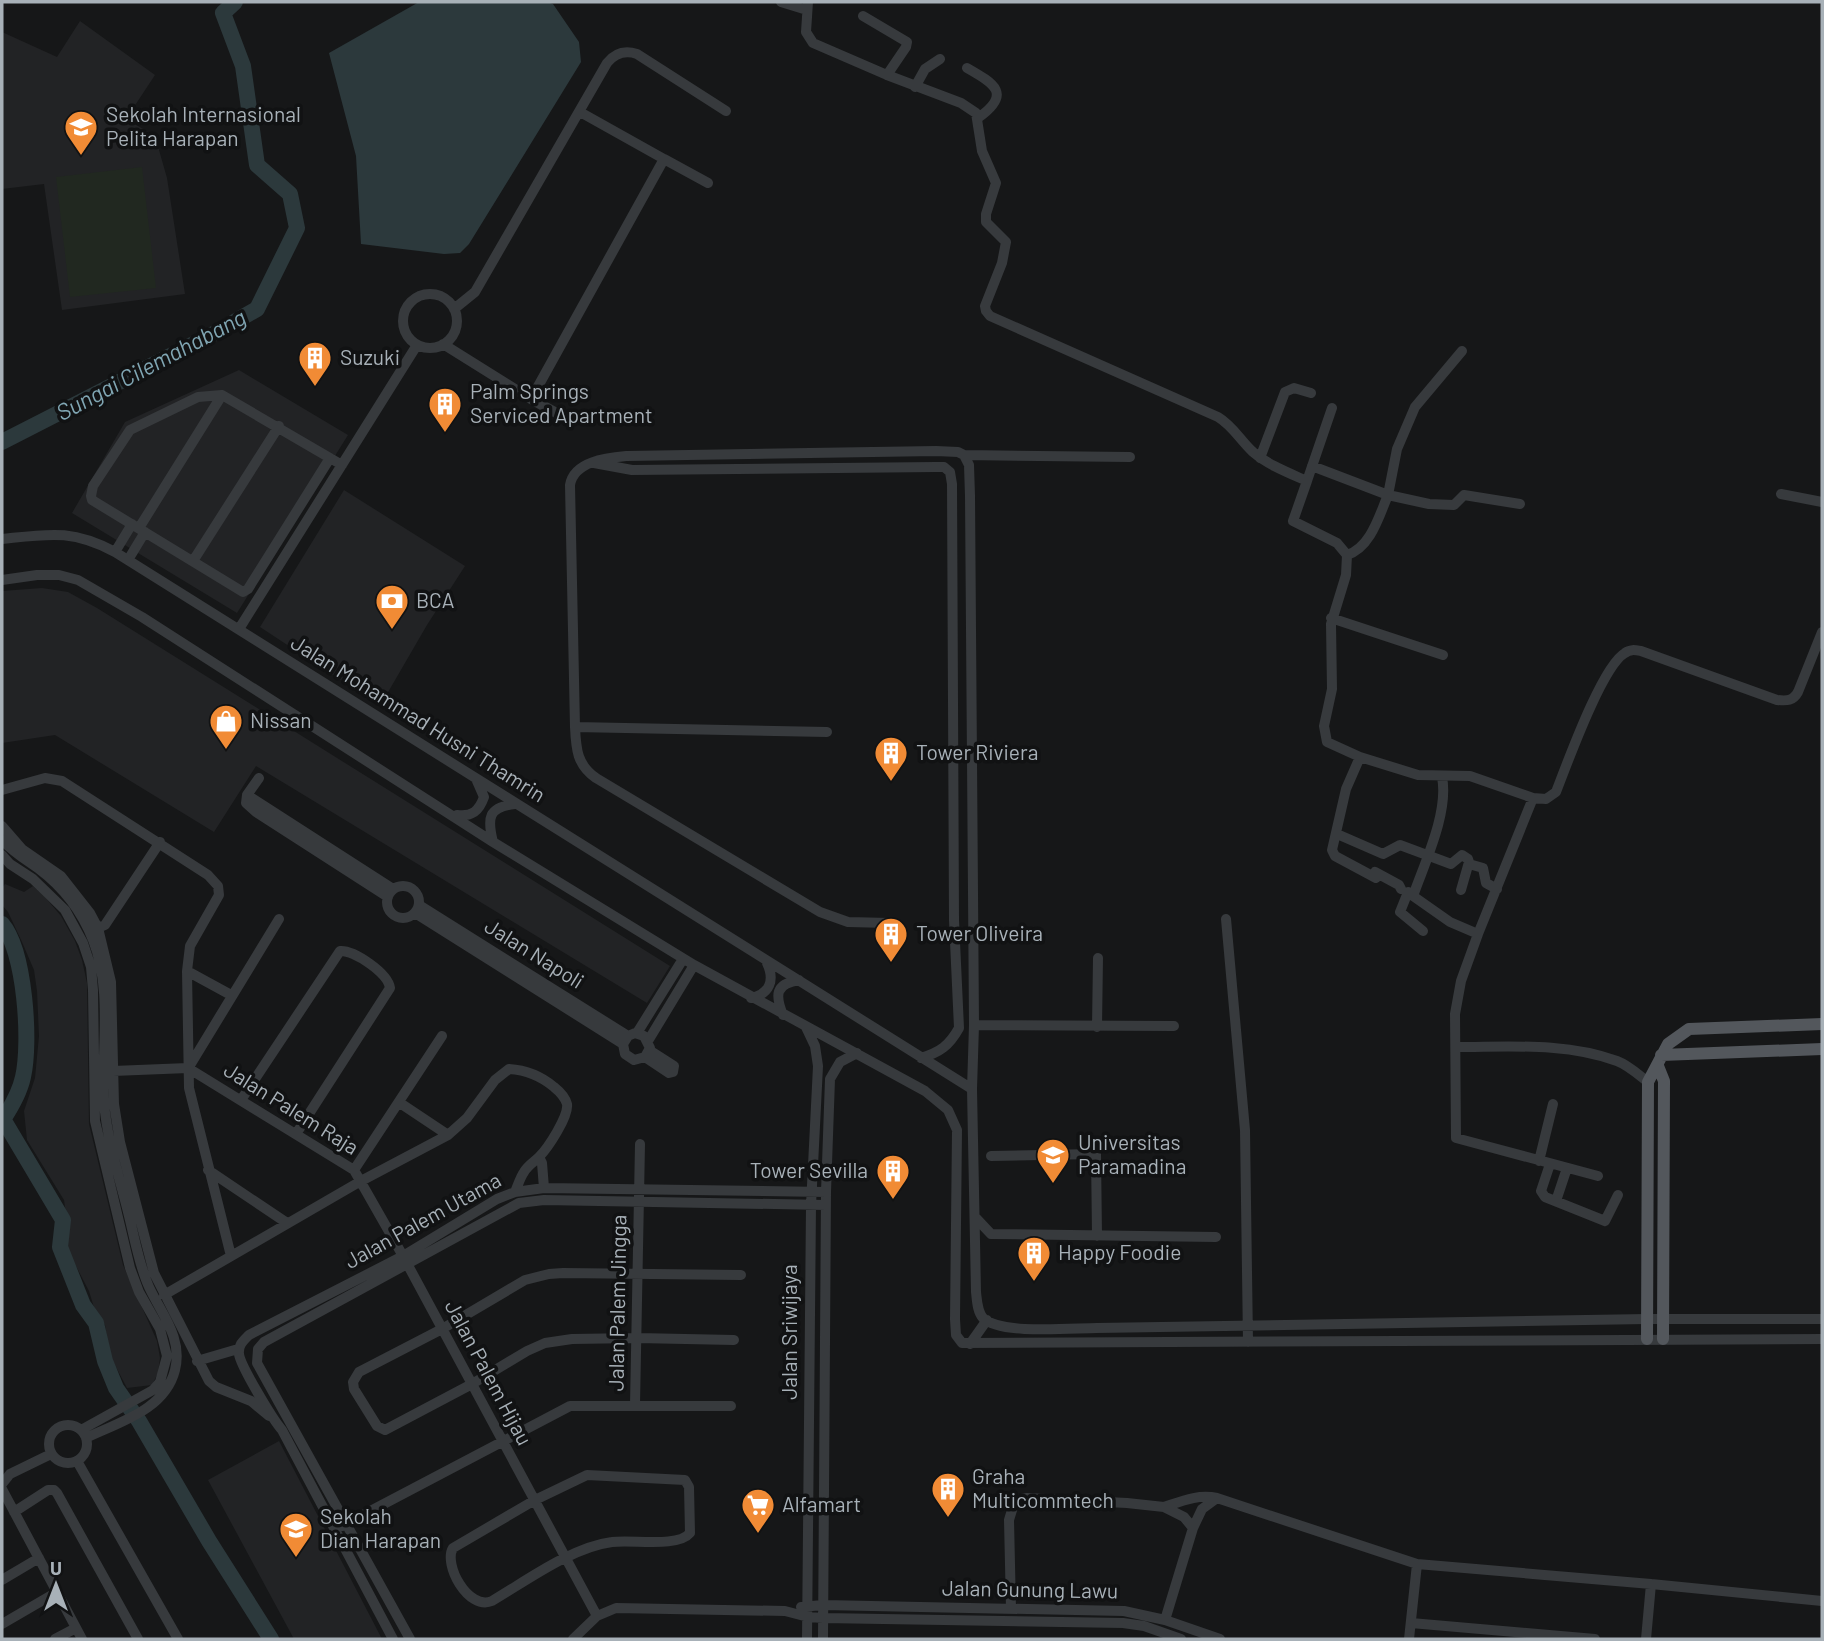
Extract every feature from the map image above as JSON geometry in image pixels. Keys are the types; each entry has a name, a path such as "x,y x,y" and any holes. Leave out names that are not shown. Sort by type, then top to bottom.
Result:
{"main road":[{"path":"1647,1339 1648,1082 1668,1044 1689,1029 1822,1024"},
{"path":"1659,1061 1822,1049"},
{"path":"1659,1061 1664,1082 1662,1339"}],"street":[{"path":"781,2 807,6 806,32 809,40 974,110 978,118 982,151 996,183 986,222 1003,237 1006,244 1003,263 986,303 986,312 999,321 1218,417 1233,428 1249,449 1260,458 1307,481"},
{"path":"863,16 907,41 906,47 887,75"},
{"path":"454,309 475,292 611,58 620,53 631,52 726,111"},
{"path":"915,87 925,69 940,59"},
{"path":"967,68 988,80 998,92 993,105 978,118"},
{"path":"580,112 708,183"},
{"path":"531,399 664,159"},
{"path":"423,294 441,296 454,309 457,325 450,339 443,344 430,348 417,345 404,331 403,313 414,298 423,294"},
{"path":"443,344 560,415"},
{"path":"239,629 417,345"},
{"path":"1347,555 1356,551 1366,540 1388,495 1397,449 1415,407 1462,351"},
{"path":"1260,458 1285,392 1296,388 1311,393"},
{"path":"330,458 246,590 239,590 92,500 91,496 93,486 130,430 198,397 222,395 279,426 342,465"},
{"path":"115,552 138,528 222,395"},
{"path":"1332,408 1293,521 1337,543 1347,555 1346,575 1331,618 1332,689 1324,734 1329,743 1360,757 1418,775 1470,776 1533,798 1546,799 1556,792 1602,684 1625,653 1641,651 1777,700 1787,701 1794,699 1798,692 1822,632"},
{"path":"193,561 279,426"},
{"path":"889,923 848,922 820,912 585,770 578,758 575,727 570,485 576,470 593,463 627,456 936,451 964,455 1130,457"},
{"path":"964,455 968,466 970,496 974,1025 972,1089 976,1292 980,1313 998,1326 1014,1327 1822,1319"},
{"path":"593,463 632,470 936,467 949,470 952,484 954,920 959,1028 951,1042 940,1052 921,1058"},
{"path":"1312,466 1388,495 1438,505 1454,505 1464,495 1521,504"},
{"path":"1781,494 1822,502"},
{"path":"128,560 138,528"},
{"name":"Jalan Mohammad Husni Thamrin","path":"2,539 47,535 81,536 115,552 972,1089"},
{"path":"2,580 48,575 78,580 142,617 493,842 694,965 925,1091 948,1110 957,1130 955,1327 959,1341 970,1344 1822,1339"},
{"path":"1331,618 1443,655"},
{"path":"575,727 827,732"},
{"path":"953,741 972,742"},
{"path":"1360,757 1346,789 1332,848 1335,856 1374,877 1375,872 1399,885 1450,922 1478,934"},
{"path":"1423,931 1400,912 1405,891 1427,854 1440,815 1444,789 1442,777"},
{"path":"2,790 45,778 62,781 160,842 208,875 218,886 219,895 215,905 190,946 187,971 188,1068 189,1088 231,1256"},
{"name":"Jalan Napoli","path":"259,778 247,794 246,803 256,813 390,893"},
{"path":"453,815 466,816 475,813 481,806 484,797 475,778"},
{"path":"1533,798 1478,934 1456,999 1456,1139 1598,1176"},
{"path":"493,842 490,816 503,805 515,804"},
{"path":"2,826 22,849 61,876 90,913 98,928 111,982 114,1104 120,1142 154,1273 164,1295 209,1381 216,1387 251,1401 273,1419"},
{"path":"1337,834 1381,854 1400,845 1451,864 1462,855 1468,859 1469,864 1461,890"},
{"path":"2,840 17,856 40,870 74,903 93,939 101,964 104,989 104,1100 108,1129 141,1265 149,1287 173,1332 178,1356 170,1387 161,1398 84,1434"},
{"path":"98,928 105,925 160,842"},
{"path":"2,855 10,864 33,879 65,910 83,943 91,967 95,1121 131,1268 139,1292 160,1329 167,1356 160,1382 146,1403"},
{"path":"1469,864 1483,868 1486,883 1497,889"},
{"name":"Jalan Napoli","path":"401,886 411,887 419,896 417,909 404,918 394,915 388,907 390,893 401,886"},
{"name":"Jalan Napoli","path":"417,909 629,1038 644,1035 648,1049 639,1060 628,1058 623,1050 629,1038"},
{"path":"188,1068 279,919"},
{"path":"1226,919 1245,1130 1248,1342"},
{"path":"241,1100 340,951 352,954 386,976 390,983 389,992 296,1134"},
{"path":"629,1038 683,958"},
{"path":"1097,1027 1098,958"},
{"path":"751,998 763,994 771,984 767,962"},
{"path":"648,1049 694,965"},
{"path":"187,971 231,995"},
{"path":"783,1015 777,1001 779,989 784,984 799,980"},
{"path":"974,1025 1174,1026"},
{"name":"Jalan Sriwijaya","path":"806,1027 816,1046 818,1066 806,1192 807,1639"},
{"path":"354,1170 442,1036"},
{"path":"1456,1047 1536,1047 1576,1051 1619,1062 1648,1082"},
{"name":"Jalan Sriwijaya","path":"823,1639 823,1618 829,1605 826,1192 830,1079 840,1062 857,1053"},
{"path":"113,1071 188,1068"},
{"name":"Jalan Palem Raja","path":"188,1068 354,1170 405,1260"},
{"path":"164,1295 360,1181 448,1135 467,1118 502,1072 509,1069 527,1071 550,1083 561,1093 567,1104 565,1116 539,1157 530,1163 522,1174 515,1192"},
{"path":"189,1088 208,1080"},
{"path":"400,1103 448,1135"},
{"path":"1553,1104 1541,1191 1545,1197 1605,1221 1618,1195"},
{"path":"639,1203 640,1144"},
{"path":"991,1156 1096,1154 1097,1236"},
{"path":"539,1157 544,1188"},
{"path":"1556,1200 1567,1168"},
{"path":"208,1170 287,1223"},
{"name":"Jalan Palem Utama","path":"347,1523 257,1363 258,1349 264,1342 405,1260 488,1204 515,1192 544,1188 826,1192"},
{"name":"Jalan Palem Utama","path":"197,1362 240,1346 248,1335 519,1203 544,1200 826,1205"},
{"name":"Jalan Palem Jingga","path":"635,1405 639,1203"},
{"path":"975,1217 991,1234 1216,1237"},
{"name":"Jalan Palem Hijau","path":"405,1260 597,1616"},
{"path":"734,1340 572,1339 545,1343 385,1430 377,1426 354,1389 353,1382 359,1372 442,1329 525,1280 538,1276 563,1273 741,1275"},
{"path":"970,1344 987,1320"},
{"path":"240,1346 239,1357 273,1419 282,1430 393,1639"},
{"path":"336,1531 570,1406 731,1406"},
{"path":"67,1425 84,1434 86,1451 77,1461 62,1463 51,1454 49,1438 53,1431 67,1425"},
{"path":"51,1454 10,1474 2,1487 82,1639"},
{"path":"77,1461 178,1639"},
{"path":"587,1475 680,1479 688,1483 691,1506 690,1533 687,1537 665,1541 606,1543 566,1558 485,1604 473,1601 466,1593 449,1562 453,1548 535,1500 587,1475"},
{"path":"14,1512 48,1490 57,1493 138,1639"},
{"path":"1164,1507 1194,1497 1217,1498 1417,1564 1822,1601"},
{"path":"1011,1609 1009,1520 1015,1500 1039,1498 1164,1507 1184,1517 1193,1528"},
{"path":"1165,1620 1193,1528 1202,1508 1217,1498"},
{"path":"347,1523 410,1639"},
{"path":"2,1580 39,1558"},
{"path":"1409,1639 1417,1564"},
{"path":"1646,1639 1651,1584"},
{"path":"2,1623 57,1592"},
{"name":"Jalan Gunung Lawu","path":"788,1611 808,1605 1124,1611 1165,1620 1220,1639"},
{"path":"573,1639 597,1616 616,1608 788,1611"},
{"name":"Jalan Gunung Lawu","path":"788,1611 823,1618 1123,1623 1144,1626 1181,1639"},
{"path":"1411,1623 1595,1639"},
{"path":"55,1639 76,1628"}],"shaded area":[{"path":"419,2 547,2 553,4 579,42 581,62 469,244 460,253 444,254 361,244 356,156 329,53"},
{"name":"Sekolah Internasional Pelita Harapan","path":"80,21 155,75 126,119 155,136 167,178 185,294 62,310 44,184 2,189 2,32 57,57"},
{"path":"142,167 156,288 70,297 56,177"},
{"path":"239,370 348,435 237,613 72,513 125,422"},
{"path":"344,490 465,566 380,706 260,627"},
{"path":"42,588 68,592 97,608 670,966 647,1003 256,766 214,832 55,735 2,743 2,591"},
{"path":"5,884 24,892 33,886 45,897 61,916 82,960 87,983 89,1124 123,1265 157,1341 160,1358 158,1373 152,1385 127,1388 109,1354 105,1325 96,1314 89,1291 66,1247 64,1200 27,1140 24,1111 35,1078 39,1036 37,991 34,970 8,912 2,905 2,888"},
{"name":"Sekolah Dian Harapan","path":"279,1441 382,1639 294,1639 208,1480"}],"waterway":[{"name":"Sungai Cilemahabang","path":"2,442 257,309 297,228 290,194 257,165 243,66 223,13 235,2"},
{"name":"Sungai Cilemahabang","path":"2,924 16,954 26,1020 22,1082 2,1121"},
{"path":"3,1119 63,1220 60,1247 83,1305 96,1323 105,1361 116,1388 139,1421 209,1541 271,1639"}],"place":[{"name":"Sekolah Internasional Pelita Harapan","path":"81,157"},
{"name":"Suzuki","path":"315,388"},
{"name":"Palm Springs Serviced Apartment","path":"445,434"},
{"name":"BCA","path":"392,631"},
{"name":"Nissan","path":"226,751"},
{"name":"Tower Riviera","path":"891,783"},
{"name":"Tower Oliveira","path":"891,964"},
{"name":"Universitas Paramadina","path":"1053,1185"},
{"name":"Tower Sevilla","path":"893,1201"},
{"name":"Happy Foodie","path":"1034,1283"},
{"name":"Graha Multicommtech","path":"948,1519"},
{"name":"Alfamart","path":"758,1535"},
{"name":"Sekolah Dian Harapan","path":"296,1559"}]}
